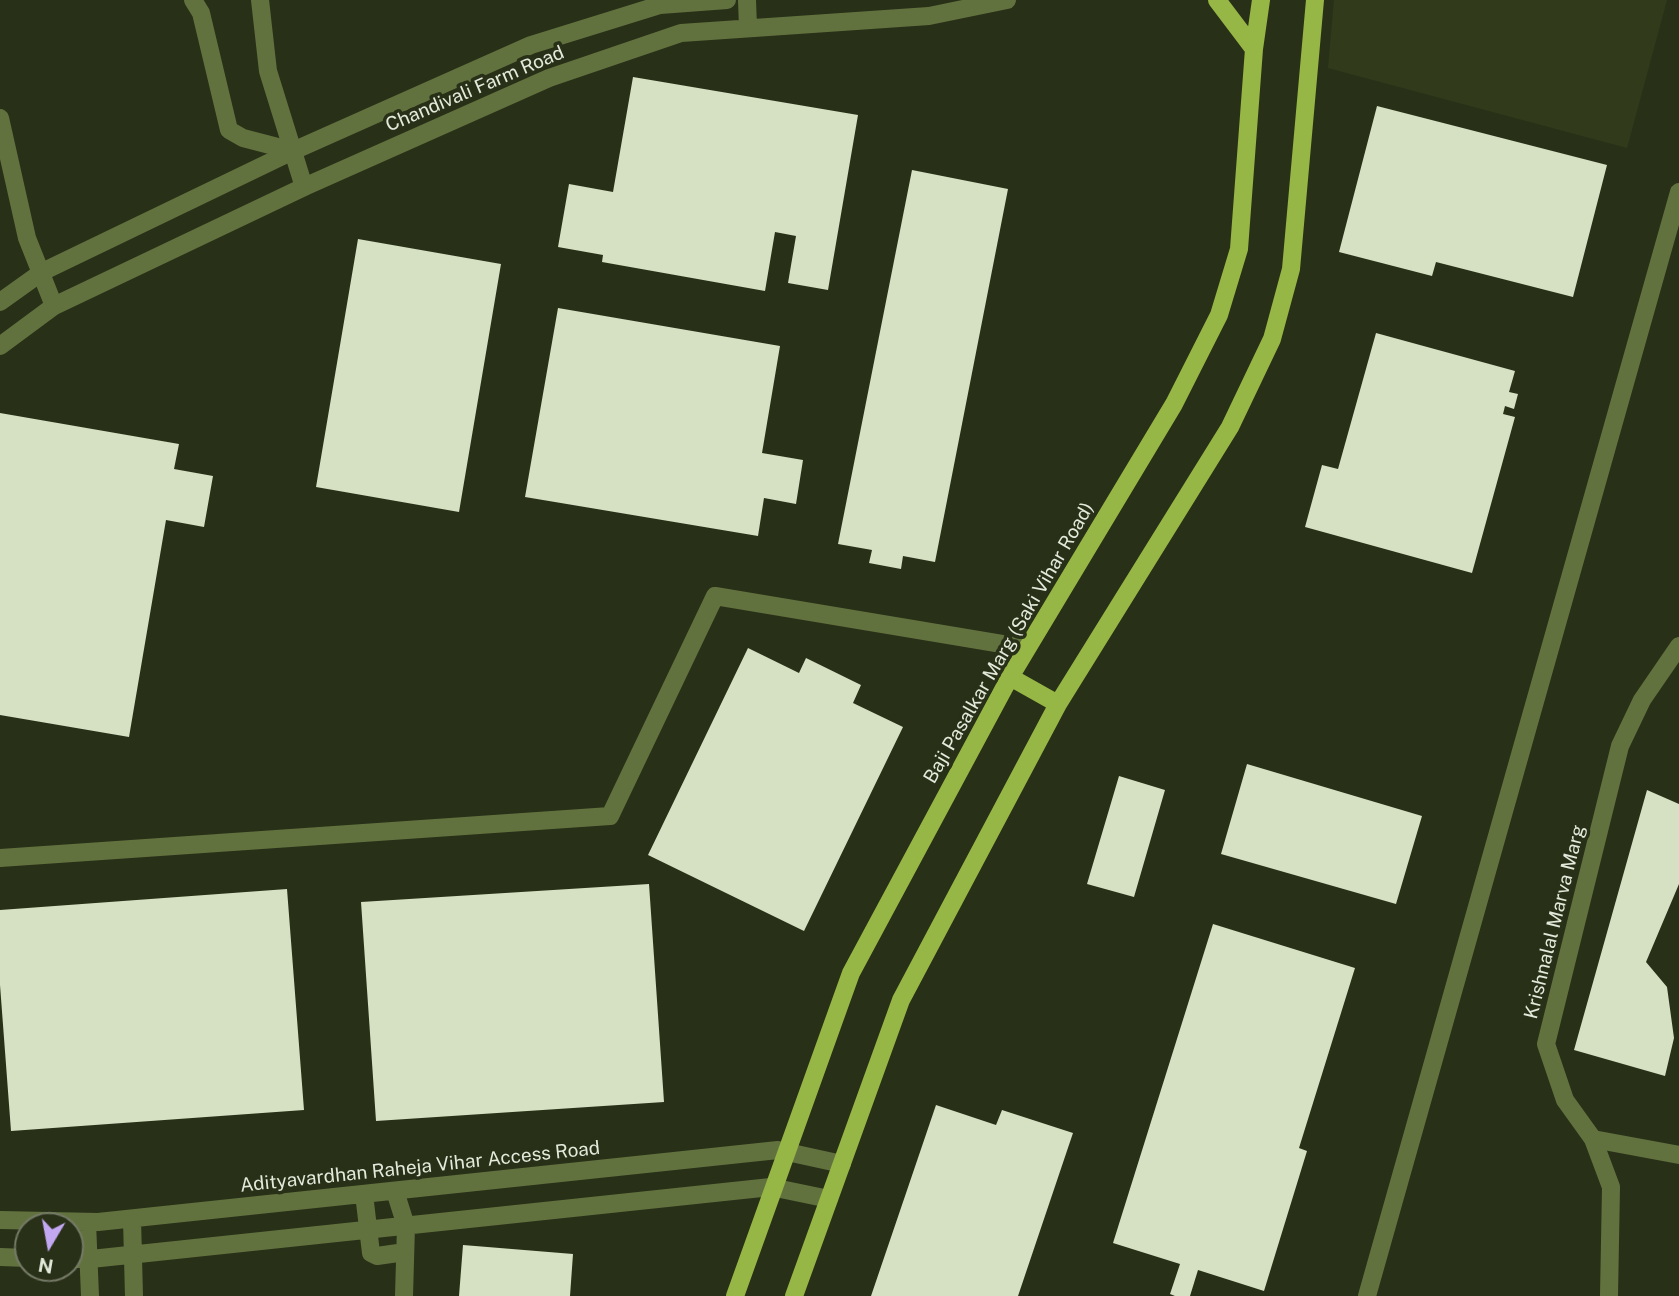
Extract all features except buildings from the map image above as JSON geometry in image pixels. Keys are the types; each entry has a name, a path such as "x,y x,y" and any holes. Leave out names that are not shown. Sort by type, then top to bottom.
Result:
{"main road":[{"path":"1217,0 1254,50"},
{"name":"Baji Pasalkar Marg (Saki Vihar Road)","path":"735,1296 851,973 1010,677 1174,404 1220,315 1239,249 1254,50 1261,0"},
{"path":"794,1296 901,1000 1058,704 1230,427 1272,339 1290,269 1315,0"},
{"path":"1010,677 1058,704"}],"street":[{"path":"193,0 201,13 229,130 243,138 293,151"},
{"path":"260,0 268,71 304,187"},
{"path":"0,302 42,272 293,151 531,45 660,5 727,0"},
{"path":"747,0 748,28"},
{"name":"Chandivali Farm Road","path":"0,346 54,306 304,187 548,78 681,33 929,16 1007,0"},
{"path":"0,118 27,238 54,306"},
{"path":"1367,1296 1471,941 1610,428 1679,191"},
{"path":"0,858 610,816 715,596 1027,648"},
{"name":"Krishnalal Marva Marg","path":"1609,1296 1611,1187 1593,1139 1565,1100 1546,1044 1620,746 1642,700 1679,646"},
{"path":"1593,1139 1679,1155"},
{"name":"Adityavardhan Raheja Vihar Access Road","path":"0,1220 87,1222 132,1219 778,1150 842,1164"},
{"path":"84,1259 774,1188 829,1199"},
{"path":"395,1191 406,1226 404,1296"},
{"path":"364,1194 371,1253 377,1256 405,1252"},
{"path":"132,1219 134,1296"},
{"path":"87,1222 90,1296"}],"shaded area":[{"path":"1334,0 1667,0 1627,148 1328,68"}]}
